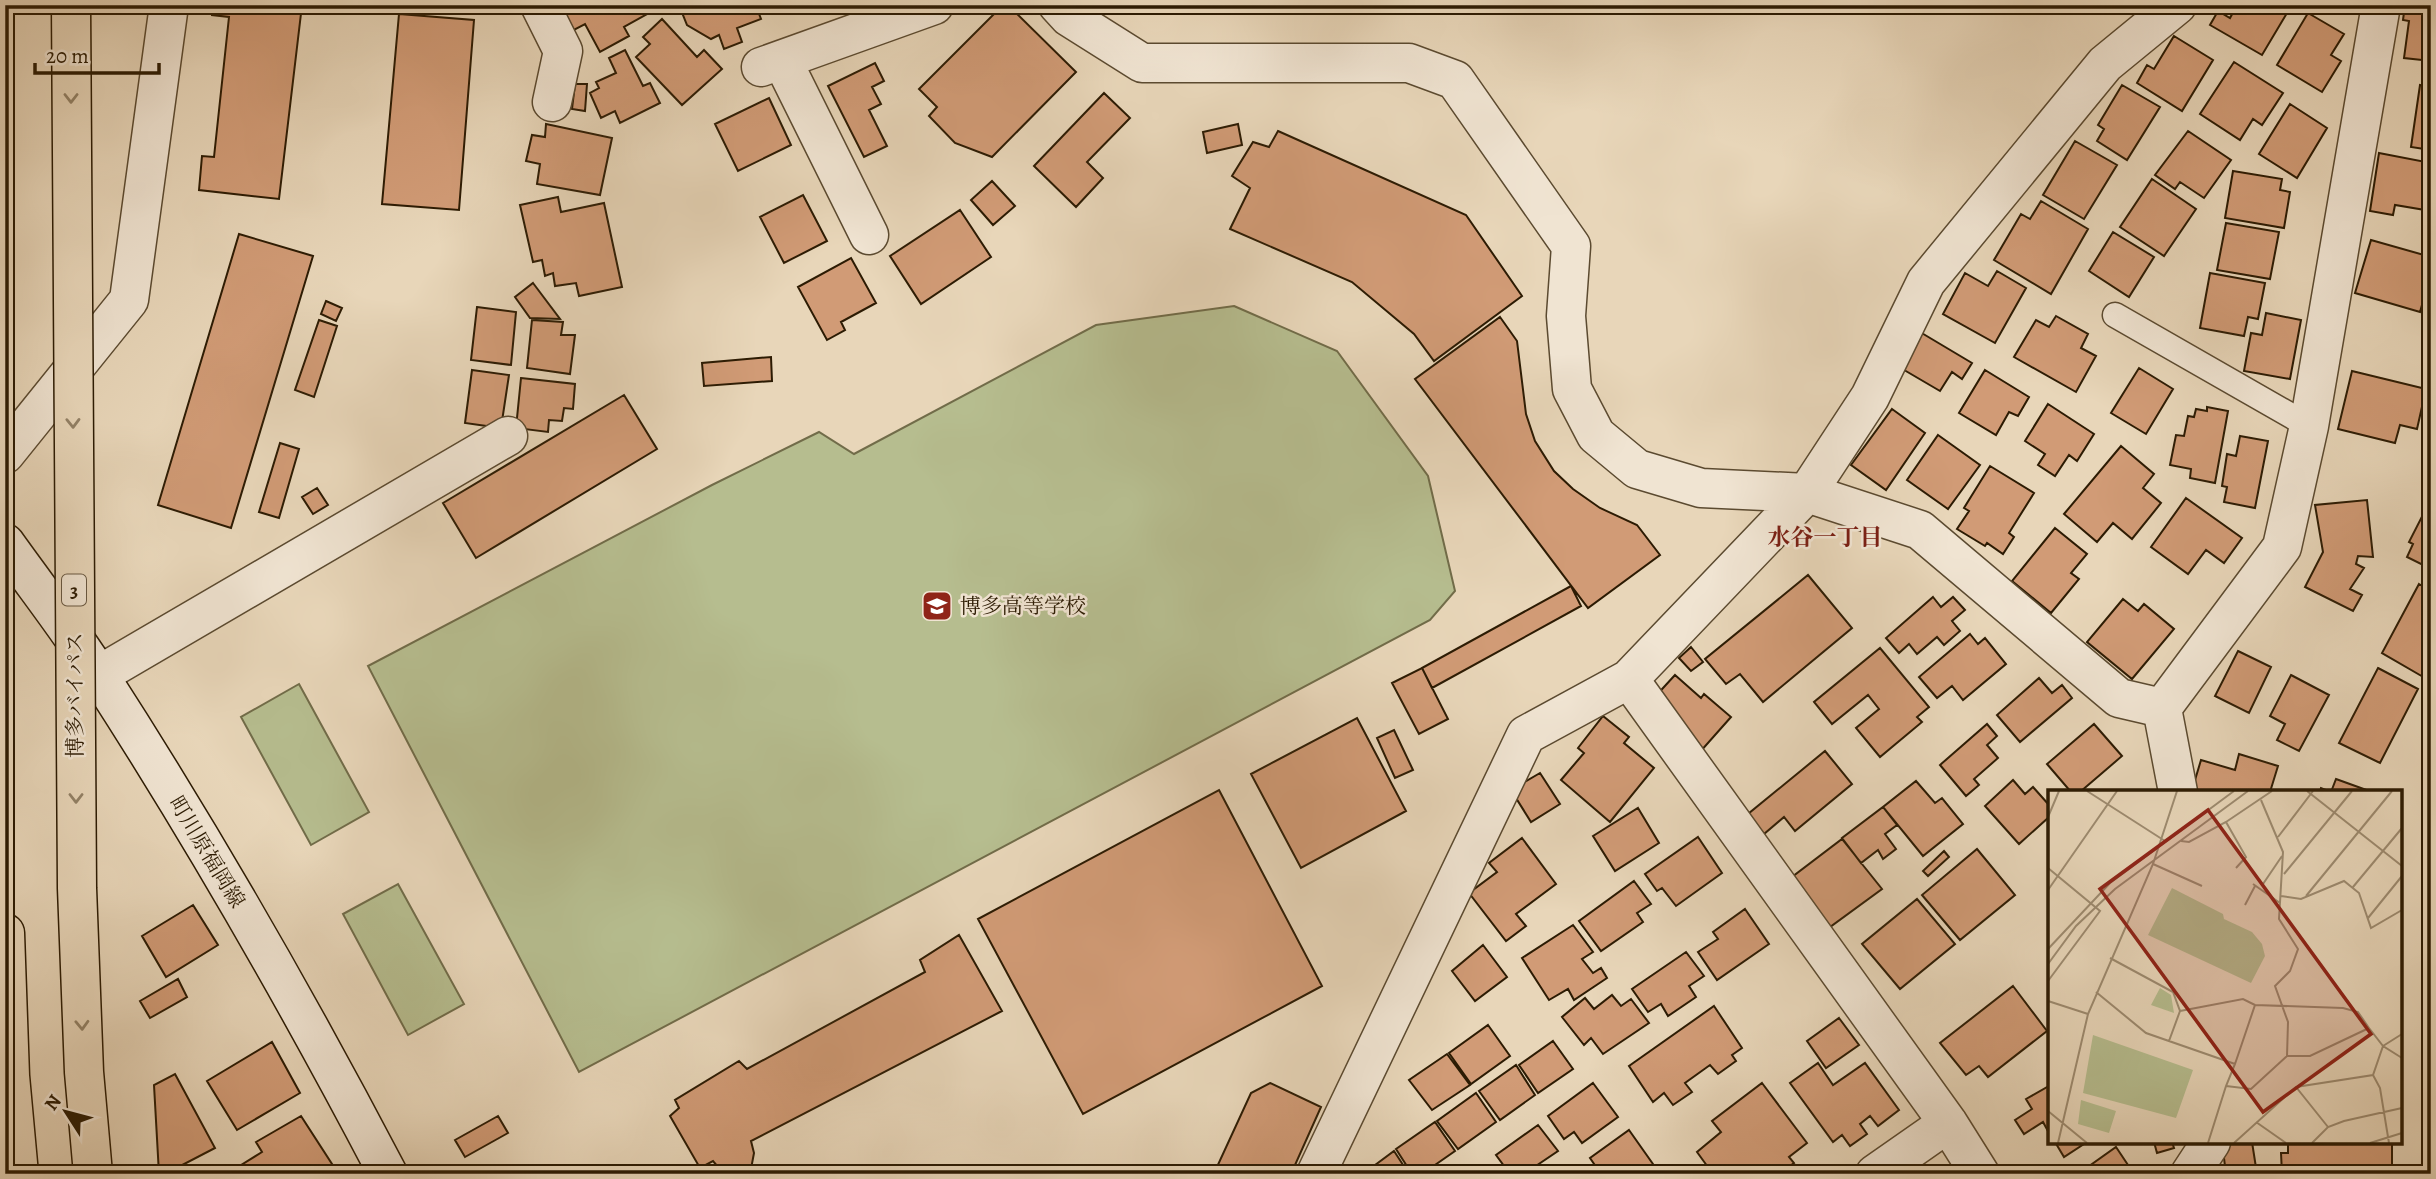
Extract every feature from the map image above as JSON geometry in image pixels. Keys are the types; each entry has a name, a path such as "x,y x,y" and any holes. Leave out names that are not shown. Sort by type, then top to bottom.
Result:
{"highway":[{"name":"博多バイパス","path":"71,5 77,888 84,1072 93,1174"},
{"path":"5,933 10,1076 19,1174"}],"street":[{"path":"5,454 128,300 169,5"},
{"path":"540,5 563,51 552,102"},
{"path":"869,235 771,63 934,5"},
{"path":"1058,5 1069,17 1142,63 1409,62 1455,80 1571,246 1566,316 1572,388 1596,435 1637,469 1701,488 1807,493 1920,530 2119,698 2162,708"},
{"path":"1316,1174 1526,735 1629,679 1807,493 1870,397 1926,282 2105,64 2177,5"},
{"path":"2178,790 2162,708 2282,547 2309,426 2381,5"},
{"path":"99,675 508,436"},
{"name":"町川原福岡線","path":"5,543 99,675 217,864 388,1174"},
{"path":"1629,679 1948,1123 1980,1174"},
{"path":"1875,1174 1948,1123"},
{"path":"2190,1174 2210,1144"}],"lane":[{"path":"2115,316 2309,426"}],"green space":[{"path":"1234,306 1337,351 1428,476 1455,591 1430,620 579,1072 368,666 712,485 819,432 854,454 1096,325"},
{"path":"299,684 369,812 311,845 241,717"},
{"path":"398,884 464,1004 408,1035 343,914"}],"building":[{"path":"213,5 302,5 279,199 199,190 202,156 214,157 229,17 212,15"},
{"path":"563,5 642,5 647,14 624,27 629,36 600,52 585,24 570,32 557,9"},
{"path":"679,5 758,5 756,6 761,19 737,28 742,42 724,49 719,35 711,39 687,25"},
{"path":"1003,5 1008,5 1076,72 992,157 955,143 929,116 937,107 919,89"},
{"path":"2237,5 2245,8 2246,5 2273,5 2287,13 2262,55 2210,25 2218,11 2230,18"},
{"path":"2405,5 2431,5 2431,61 2404,58 2409,21 2403,20"},
{"path":"2308,13 2344,34 2331,55 2341,61 2322,92 2277,65"},
{"path":"399,14 474,20 459,210 382,204"},
{"path":"662,19 697,57 704,50 722,69 682,105 636,57 650,44 643,37"},
{"path":"2174,36 2213,60 2182,111 2137,83 2147,65 2154,69"},
{"path":"625,50 643,86 650,83 660,103 620,123 615,111 601,118 590,93 599,88 596,82 616,73 609,58"},
{"path":"2234,62 2283,93 2262,125 2253,119 2240,140 2200,114"},
{"path":"875,63 884,81 872,87 881,104 869,110 887,146 864,157 828,86"},
{"path":"575,84 587,84 585,111 572,109"},
{"path":"2122,85 2160,107 2127,160 2097,141 2104,129 2098,125"},
{"path":"2420,85 2431,87 2431,150 2411,147"},
{"path":"1104,93 1130,118 1087,162 1103,178 1076,207 1034,166"},
{"path":"769,98 791,145 738,171 715,124"},
{"path":"2290,104 2327,128 2297,178 2259,154"},
{"path":"546,124 612,138 600,195 537,184 540,164 526,161 532,135 545,137"},
{"path":"1238,124 1242,145 1207,153 1203,132"},
{"path":"1278,131 1466,215 1522,296 1434,361 1414,334 1352,282 1230,229 1250,188 1232,176 1253,142 1269,147"},
{"path":"2188,131 2231,160 2204,198 2180,182 2175,189 2155,175"},
{"path":"2075,141 2117,165 2084,219 2043,195"},
{"path":"2379,153 2431,163 2431,211 2395,205 2393,215 2370,211"},
{"path":"2233,171 2282,179 2280,190 2290,192 2284,228 2225,218"},
{"path":"2152,179 2196,209 2164,256 2120,227"},
{"path":"992,181 1015,206 993,225 971,200"},
{"path":"803,195 827,241 784,263 760,217"},
{"path":"558,197 561,212 604,203 622,287 579,296 576,283 555,286 553,273 545,276 542,260 533,262 520,205"},
{"path":"2041,201 2088,229 2051,294 1994,260 2021,214 2030,219"},
{"path":"960,210 991,257 921,304 890,256"},
{"path":"2226,223 2279,232 2270,279 2217,270"},
{"path":"2113,232 2154,257 2129,297 2089,271"},
{"path":"239,234 313,256 231,528 158,505"},
{"path":"2371,240 2431,257 2431,273 2420,312 2355,293"},
{"path":"851,258 876,303 841,322 845,330 827,340 798,287"},
{"path":"1997,271 2026,288 1995,343 1943,314 1965,273 1988,286"},
{"path":"2210,273 2265,283 2258,319 2248,317 2244,336 2200,328"},
{"path":"533,283 560,319 530,318 515,297"},
{"path":"326,301 342,308 336,321 321,314"},
{"path":"477,307 516,312 511,365 471,360"},
{"path":"2266,313 2301,320 2290,379 2244,371 2251,333 2262,335"},
{"path":"2056,316 2088,334 2081,348 2096,356 2076,392 2014,357 2036,320 2049,327"},
{"path":"1500,317 1517,341 1526,414 1535,441 1554,471 1573,489 1600,508 1637,525 1660,555 1588,608 1415,379"},
{"path":"319,320 337,326 314,397 295,390"},
{"path":"532,320 563,322 561,335 575,335 570,374 527,368"},
{"path":"1920,332 1972,363 1962,379 1952,372 1940,391 1899,367"},
{"path":"771,357 772,381 704,386 702,363"},
{"path":"2139,368 2173,389 2146,434 2111,413"},
{"path":"472,370 509,375 501,428 465,423"},
{"path":"1985,370 2029,397 2018,416 2009,412 1996,435 1959,413"},
{"path":"2352,371 2426,389 2417,429 2400,425 2395,443 2338,429"},
{"path":"521,378 575,384 573,409 564,408 562,421 549,420 548,432 516,428"},
{"path":"624,395 657,449 476,558 443,503"},
{"path":"2048,404 2094,434 2077,461 2069,455 2055,476 2038,465 2045,454 2025,441"},
{"path":"2207,407 2228,411 2215,483 2190,478 2191,469 2170,465 2176,435 2184,436 2188,416 2194,417 2196,409 2207,411"},
{"path":"1892,409 1925,433 1886,490 1851,465"},
{"path":"1938,435 1980,465 1948,509 1907,480"},
{"path":"2240,436 2268,441 2255,508 2224,502 2227,487 2222,486 2227,454 2236,456"},
{"path":"280,443 299,449 279,518 259,512"},
{"path":"2121,446 2154,474 2143,488 2161,503 2132,539 2113,523 2097,542 2064,514"},
{"path":"1990,466 2034,493 2009,533 2014,537 2003,554 1957,529 1969,511 1964,508"},
{"path":"317,488 328,505 313,514 302,497"},
{"path":"2186,498 2242,538 2224,563 2206,550 2188,574 2151,547"},
{"path":"2431,499 2431,569 2407,557 2413,544 2409,542"},
{"path":"2367,500 2373,557 2358,556 2356,564 2364,568 2350,589 2362,595 2353,611 2305,587 2323,552 2315,505"},
{"path":"2055,528 2087,554 2071,573 2079,579 2051,613 2012,581"},
{"path":"1808,575 1852,628 1763,702 1740,674 1726,684 1705,659"},
{"path":"2419,584 2431,591 2431,668 2425,678 2382,653"},
{"path":"1571,586 1581,606 1432,688 1422,668"},
{"path":"1933,597 1941,607 1953,597 1965,610 1952,621 1960,631 1944,645 1937,637 1917,654 1909,644 1899,653 1886,638"},
{"path":"2123,599 2138,611 2144,604 2174,629 2132,679 2087,642"},
{"path":"1970,634 1978,644 1985,638 2006,664 1963,700 1952,686 1937,698 1919,677"},
{"path":"1691,647 1703,662 1691,671 1679,658"},
{"path":"1880,648 1929,707 1917,717 1922,722 1880,757 1856,728 1879,709 1868,695 1832,724 1814,702"},
{"path":"2238,651 2271,667 2249,713 2215,696"},
{"path":"1422,668 1448,719 1419,734 1392,683"},
{"path":"2378,668 2418,689 2380,763 2339,743"},
{"path":"1675,675 1701,698 1704,694 1731,717 1700,752 1652,700"},
{"path":"2291,675 2329,695 2299,751 2277,740 2285,724 2270,716"},
{"path":"2039,678 2052,693 2062,685 2072,698 2020,742 1997,715"},
{"path":"1603,716 1629,737 1624,743 1654,768 1610,822 1561,780 1584,753 1578,748"},
{"path":"1357,718 1406,811 1301,868 1251,774"},
{"path":"1987,724 1997,736 1987,745 1998,758 1974,779 1979,785 1966,796 1940,765"},
{"path":"2094,724 2122,756 2082,790 2069,790 2047,764"},
{"path":"1394,730 1413,770 1395,778 1377,738"},
{"path":"1825,751 1852,784 1795,831 1784,817 1764,834 1748,814"},
{"path":"2239,754 2278,766 2271,790 2192,790 2201,760 2235,770"},
{"path":"1540,773 1560,804 1531,822 1511,790"},
{"path":"2336,779 2366,790 2332,790"},
{"path":"2013,780 2025,794 2033,787 2048,804 2048,818 2019,844 1985,806"},
{"path":"1916,781 1935,803 1942,798 1963,824 1923,856 1883,807"},
{"path":"1219,790 1322,986 1083,1114 978,919"},
{"path":"1883,807 1897,825 1885,834 1896,849 1883,859 1878,850 1861,863 1842,838"},
{"path":"1638,808 1659,843 1615,871 1593,836"},
{"path":"1698,837 1722,873 1676,906 1662,888 1657,891 1645,874"},
{"path":"1522,838 1556,884 1516,914 1526,926 1506,941 1469,893 1497,872 1489,863"},
{"path":"1842,839 1882,889 1830,927 1792,877"},
{"path":"1977,849 2015,895 1960,940 1922,895"},
{"path":"1944,851 1949,857 1928,876 1923,871"},
{"path":"1634,881 1651,904 1637,913 1643,922 1601,951 1579,921"},
{"path":"1917,899 1955,944 1900,989 1862,944"},
{"path":"193,905 218,945 166,977 142,936"},
{"path":"1745,909 1769,944 1717,980 1698,952 1718,939 1713,932"},
{"path":"1573,925 1593,952 1582,959 1593,973 1601,968 1607,978 1574,1000 1568,989 1549,1000 1522,958"},
{"path":"959,935 1002,1011 751,1141 754,1153 751,1169 745,1174 724,1174 713,1161 700,1168 670,1116 679,1108 675,1100 739,1061 747,1069 925,972 920,960"},
{"path":"1483,945 1507,977 1475,1001 1452,971"},
{"path":"1686,952 1704,976 1689,986 1696,997 1668,1016 1661,1004 1648,1012 1632,989"},
{"path":"178,979 187,997 150,1018 140,1001"},
{"path":"2013,986 2047,1031 1988,1077 1979,1066 1966,1075 1940,1043"},
{"path":"1612,995 1621,1006 1631,999 1649,1023 1603,1054 1591,1038 1584,1045 1562,1017 1585,998 1594,1009"},
{"path":"1714,1006 1742,1048 1732,1055 1736,1061 1718,1074 1710,1065 1685,1083 1692,1092 1673,1105 1664,1093 1653,1102 1629,1066"},
{"path":"1839,1018 1859,1045 1826,1068 1807,1041"},
{"path":"1488,1025 1510,1056 1471,1084 1449,1053"},
{"path":"1553,1041 1573,1069 1538,1093 1519,1065"},
{"path":"272,1042 300,1093 237,1130 207,1081"},
{"path":"1447,1054 1470,1085 1432,1110 1409,1080"},
{"path":"1818,1063 1833,1085 1865,1063 1899,1110 1878,1126 1870,1116 1860,1124 1867,1134 1850,1146 1842,1135 1833,1142 1790,1083"},
{"path":"1516,1065 1535,1095 1500,1120 1479,1091"},
{"path":"175,1074 215,1148 165,1174 159,1174 154,1085"},
{"path":"1270,1083 1321,1107 1291,1174 1226,1174 1216,1169 1251,1093"},
{"path":"1593,1083 1618,1117 1582,1143 1574,1132 1564,1139 1548,1116"},
{"path":"1762,1083 1807,1143 1789,1157 1794,1163 1779,1174 1713,1174 1697,1152 1721,1132 1712,1121"},
{"path":"2048,1087 2048,1131 2043,1122 2024,1134 2015,1120 2032,1109 2026,1099"},
{"path":"1476,1093 1496,1122 1458,1149 1437,1121"},
{"path":"301,1116 332,1164 316,1174 235,1174 233,1170 262,1152 256,1142"},
{"path":"498,1116 508,1133 465,1157 455,1140"},
{"path":"1435,1122 1455,1151 1422,1174 1412,1174 1396,1149"},
{"path":"1538,1125 1558,1151 1530,1170 1533,1174 1510,1174 1496,1155"},
{"path":"1629,1130 1660,1174 1601,1174 1590,1158"},
{"path":"2056,1144 2084,1144 2064,1157"},
{"path":"2155,1144 2173,1144 2174,1148 2157,1153"},
{"path":"2222,1144 2252,1144 2257,1174 2226,1174"},
{"path":"2288,1144 2392,1144 2392,1174 2282,1174 2281,1153 2288,1153"},
{"path":"2116,1147 2134,1174 2078,1174"},
{"path":"1394,1151 1409,1174 1363,1174"}],"place":[{"name":"博多高等学校","path":"937,606"}],"district":[{"name":"水谷一丁目","path":"1825,537"}]}
